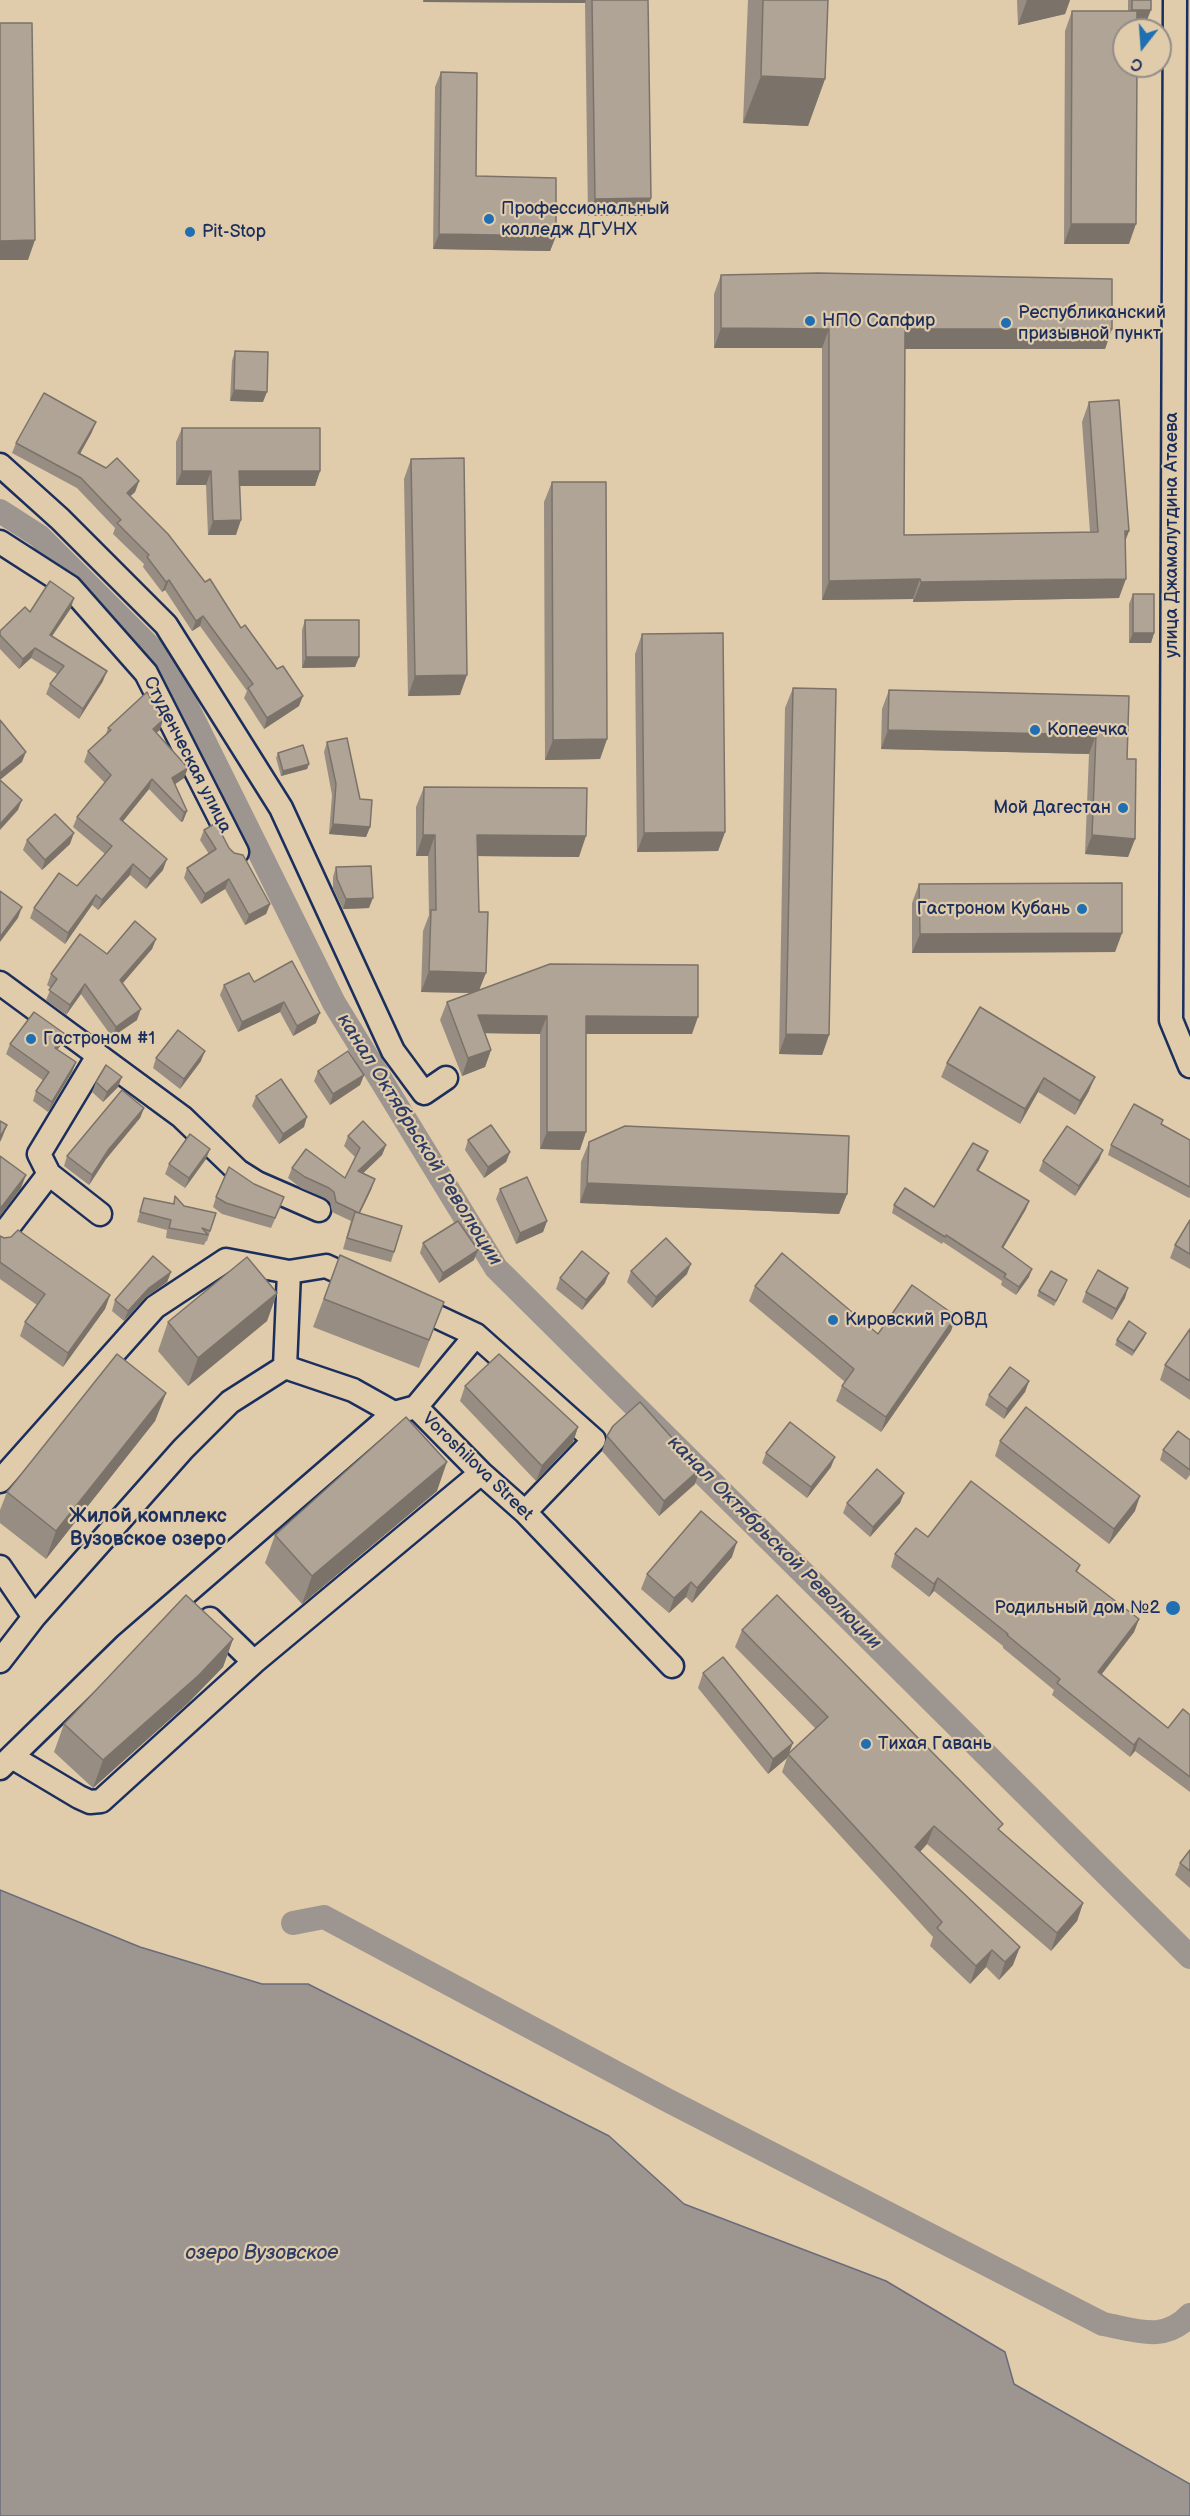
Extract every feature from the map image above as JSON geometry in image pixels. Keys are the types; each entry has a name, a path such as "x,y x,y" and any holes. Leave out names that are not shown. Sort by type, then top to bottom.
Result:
{"street":[{"name":"улица Джамалутдина Атаева","path":"1175,0 1171,1020 1190,1066"},
{"path":"0,465 60,519 166,625 281,808 393,1051 424,1093 446,1078"},
{"name":"Студенческая улица","path":"0,542 70,587 146,673 237,852"},
{"path":"0,983 182,1117 238,1171 257,1183 319,1210"},
{"path":"98,1056 39,1154 49,1174 99,1214"},
{"path":"0,1238 49,1174"},
{"path":"0,1481 155,1307 226,1260 289,1272 326,1266 476,1335 594,1440 525,1512"},
{"path":"285,1367 289,1272"},
{"path":"285,1367 405,1410 476,1335"},
{"path":"0,1661 34,1617 198,1434 230,1402 285,1367"},
{"name":"Voroshilova Street","path":"6,1762 126,1645 405,1410 525,1512 672,1665"},
{"path":"6,1762 90,1802 101,1801 254,1662 481,1473"},
{"path":"0,1567 34,1617"},
{"path":"185,1595 254,1662"}],"water":[{"name":"озеро Вузовское","path":"0,1890 140,1947 262,1984 308,1984 609,2136 684,2204 886,2281 1005,2352 1014,2384 1190,2484 1190,2516 0,2516"}],"building":[{"path":"592,0 648,0 651,198 595,199"},
{"path":"763,0 828,0 825,79 761,76"},
{"path":"1132,0 1151,0 1151,10 1132,10"},
{"path":"1072,11 1137,11 1137,18 1112,18 1112,78 1137,78 1136,224 1071,224"},
{"path":"0,23 32,23 35,240 0,241"},
{"path":"441,72 477,73 476,176 556,178 556,236 439,234"},
{"path":"818,273 1112,279 1112,329 905,329 904,535 1098,532 1089,402 1119,400 1129,531 1125,531 1126,579 829,581 829,329 721,328 721,275"},
{"path":"235,351 268,352 267,392 234,390"},
{"path":"44,393 96,422 78,453 106,468 117,458 139,481 127,493 168,534 205,582 210,579 241,628 245,625 277,669 283,666 303,696 267,718 248,688 253,684 203,616 196,621 169,580 166,582 147,557 149,555 117,523 121,520 81,478 16,443"},
{"path":"182,428 320,428 320,471 239,471 241,520 213,521 211,471 182,471"},
{"path":"464,458 467,675 415,676 411,459"},
{"path":"552,482 606,482 607,739 553,740"},
{"path":"50,581 74,598 50,635 107,671 83,709 50,684 64,666 35,648 23,659 0,635 0,631 25,607 30,612"},
{"path":"1133,594 1154,594 1154,633 1133,633"},
{"path":"305,620 359,620 359,657 306,657"},
{"path":"723,633 725,832 644,833 642,634"},
{"path":"793,688 836,689 829,1035 786,1034"},
{"path":"889,690 1129,696 1127,759 1136,759 1135,839 1092,835 1096,735 888,730"},
{"path":"147,692 163,720 153,729 188,768 172,778 187,811 184,812 152,779 120,819 167,859 150,879 133,864 102,900 96,895 68,933 34,908 59,873 77,886 112,846 77,817 111,775 88,751 111,730 108,728"},
{"path":"0,720 26,752 0,773"},
{"path":"347,738 360,799 372,800 370,827 333,824 336,784 327,742"},
{"path":"303,745 309,764 283,771 278,753"},
{"path":"0,780 22,800 0,824"},
{"path":"424,787 587,788 586,836 477,835 479,912 488,912 486,973 429,971 431,910 436,910 435,835 423,835"},
{"path":"55,814 74,833 45,860 27,840"},
{"path":"216,823 229,848 234,853 243,855 270,904 249,915 229,879 205,894 187,868 216,849 204,830"},
{"path":"371,866 373,898 346,899 337,879 336,867"},
{"path":"1122,883 1122,933 920,934 919,884"},
{"path":"0,891 22,907 0,937"},
{"path":"135,921 156,939 120,980 141,1009 116,1027 85,984 70,1005 49,990 57,979 51,974 80,934 107,954"},
{"path":"292,961 320,1013 297,1026 284,1002 242,1022 224,985 249,973 254,982"},
{"path":"550,964 698,965 698,1017 586,1016 586,1132 547,1132 547,1016 478,1015 491,1050 468,1058 447,1002"},
{"path":"980,1007 1095,1077 1080,1101 1044,1078 1025,1109 947,1063"},
{"path":"34,1012 65,1034 55,1048 76,1062 52,1102 36,1091 49,1072 10,1044"},
{"path":"178,1030 205,1051 184,1079 156,1058"},
{"path":"348,1051 364,1075 333,1094 318,1071"},
{"path":"106,1065 122,1077 107,1092 96,1082"},
{"path":"281,1079 307,1117 283,1134 256,1096"},
{"path":"122,1090 144,1108 109,1149 92,1175 67,1156"},
{"path":"1134,1104 1163,1120 1161,1124 1190,1140 1190,1187 1111,1145"},
{"path":"0,1121 7,1125 0,1137"},
{"path":"363,1121 386,1145 358,1171 375,1179 359,1213 336,1202 334,1192 329,1188 292,1168 306,1149 345,1178 360,1148 348,1136"},
{"path":"491,1125 510,1152 488,1167 468,1140"},
{"path":"625,1126 849,1136 847,1194 587,1183 589,1142"},
{"path":"1067,1126 1103,1150 1079,1186 1043,1161"},
{"path":"190,1134 210,1149 189,1178 169,1164"},
{"path":"973,1143 988,1151 977,1170 1029,1201 1002,1247 1032,1269 1019,1287 1004,1277 1006,1274 894,1205 905,1188 934,1207"},
{"path":"0,1156 26,1175 0,1209"},
{"path":"229,1167 254,1184 284,1197 275,1218 226,1203 216,1197"},
{"path":"527,1177 547,1221 520,1233 500,1189"},
{"path":"175,1196 184,1206 216,1213 210,1231 202,1228 208,1235 169,1228 171,1220 140,1212 144,1198 174,1204"},
{"path":"355,1212 402,1226 394,1252 347,1238"},
{"path":"1190,1220 1190,1254 1175,1245"},
{"path":"458,1221 478,1250 443,1273 423,1243"},
{"path":"18,1230 110,1295 68,1353 25,1322 45,1294 0,1262 0,1236 11,1237"},
{"path":"666,1238 691,1264 656,1297 631,1271"},
{"path":"582,1251 609,1273 586,1300 560,1278"},
{"path":"782,1253 878,1334 912,1285 956,1316 886,1417 842,1386 854,1369 755,1286"},
{"path":"340,1255 444,1302 429,1340 324,1299"},
{"path":"153,1256 171,1272 149,1288 128,1311 115,1300"},
{"path":"247,1257 277,1293 198,1358 168,1322"},
{"path":"1098,1270 1128,1288 1116,1309 1086,1292"},
{"path":"1051,1271 1067,1280 1056,1301 1039,1291"},
{"path":"1129,1321 1146,1333 1134,1351 1117,1340"},
{"path":"1190,1329 1190,1381 1165,1365"},
{"path":"117,1354 166,1393 56,1531 7,1492"},
{"path":"499,1354 578,1427 542,1466 465,1386"},
{"path":"1010,1367 1029,1381 1007,1409 989,1395"},
{"path":"640,1402 700,1469 664,1501 607,1436 613,1426"},
{"path":"1026,1407 1140,1496 1114,1529 1000,1441"},
{"path":"406,1417 447,1462 312,1576 275,1535"},
{"path":"790,1422 835,1457 811,1487 766,1453"},
{"path":"1178,1431 1190,1440 1190,1470 1163,1450"},
{"path":"877,1469 904,1493 873,1527 847,1503"},
{"path":"971,1481 1080,1565 1076,1571 1139,1619 1098,1672 1168,1728 1183,1709 1190,1715 1190,1777 1139,1738 1134,1745 1057,1683 1060,1679 1008,1634 938,1578 934,1584 895,1554 916,1528 928,1537"},
{"path":"701,1511 737,1542 697,1588 691,1582 674,1598 647,1574"},
{"path":"186,1595 233,1639 199,1675 103,1760 64,1724"},
{"path":"777,1595 1003,1824 998,1829 1083,1903 1057,1933 934,1826 915,1847 1020,1947 1005,1962 992,1950 976,1966 937,1928 942,1922 788,1754 828,1717 742,1630"},
{"path":"723,1657 793,1743 773,1759 703,1673"},
{"path":"1190,1850 1190,1871 1180,1863"}],"waterway":[{"name":"канал Октябрьской Революции","path":"0,511 39,536 165,662 334,1003 496,1268 1190,1957"},
{"path":"293,1923 324,1917 665,2099 1103,2324 1138,2331 1160,2332 1180,2324 1190,2315"}],"place":[{"name":"Профессиональный колледж ДГУНХ","path":"489,219"},
{"name":"Pit-Stop","path":"190,232"},
{"name":"НПО Сапфир","path":"810,321"},
{"name":"Республиканский призывной пункт","path":"1006,323"},
{"name":"Копеечка","path":"1035,730"},
{"name":"Мой Дагестан","path":"1123,808"},
{"name":"Гастроном Кубань","path":"1082,909"},
{"name":"Гастроном #1","path":"31,1039"},
{"name":"Кировский РОВД","path":"833,1320"},
{"name":"Родильный дом №2","path":"1173,1608"},
{"name":"Тихая Гавань","path":"866,1744"}],"district":[{"name":"Жилой комплекс Вузовское озеро","path":"148,1528"}]}
